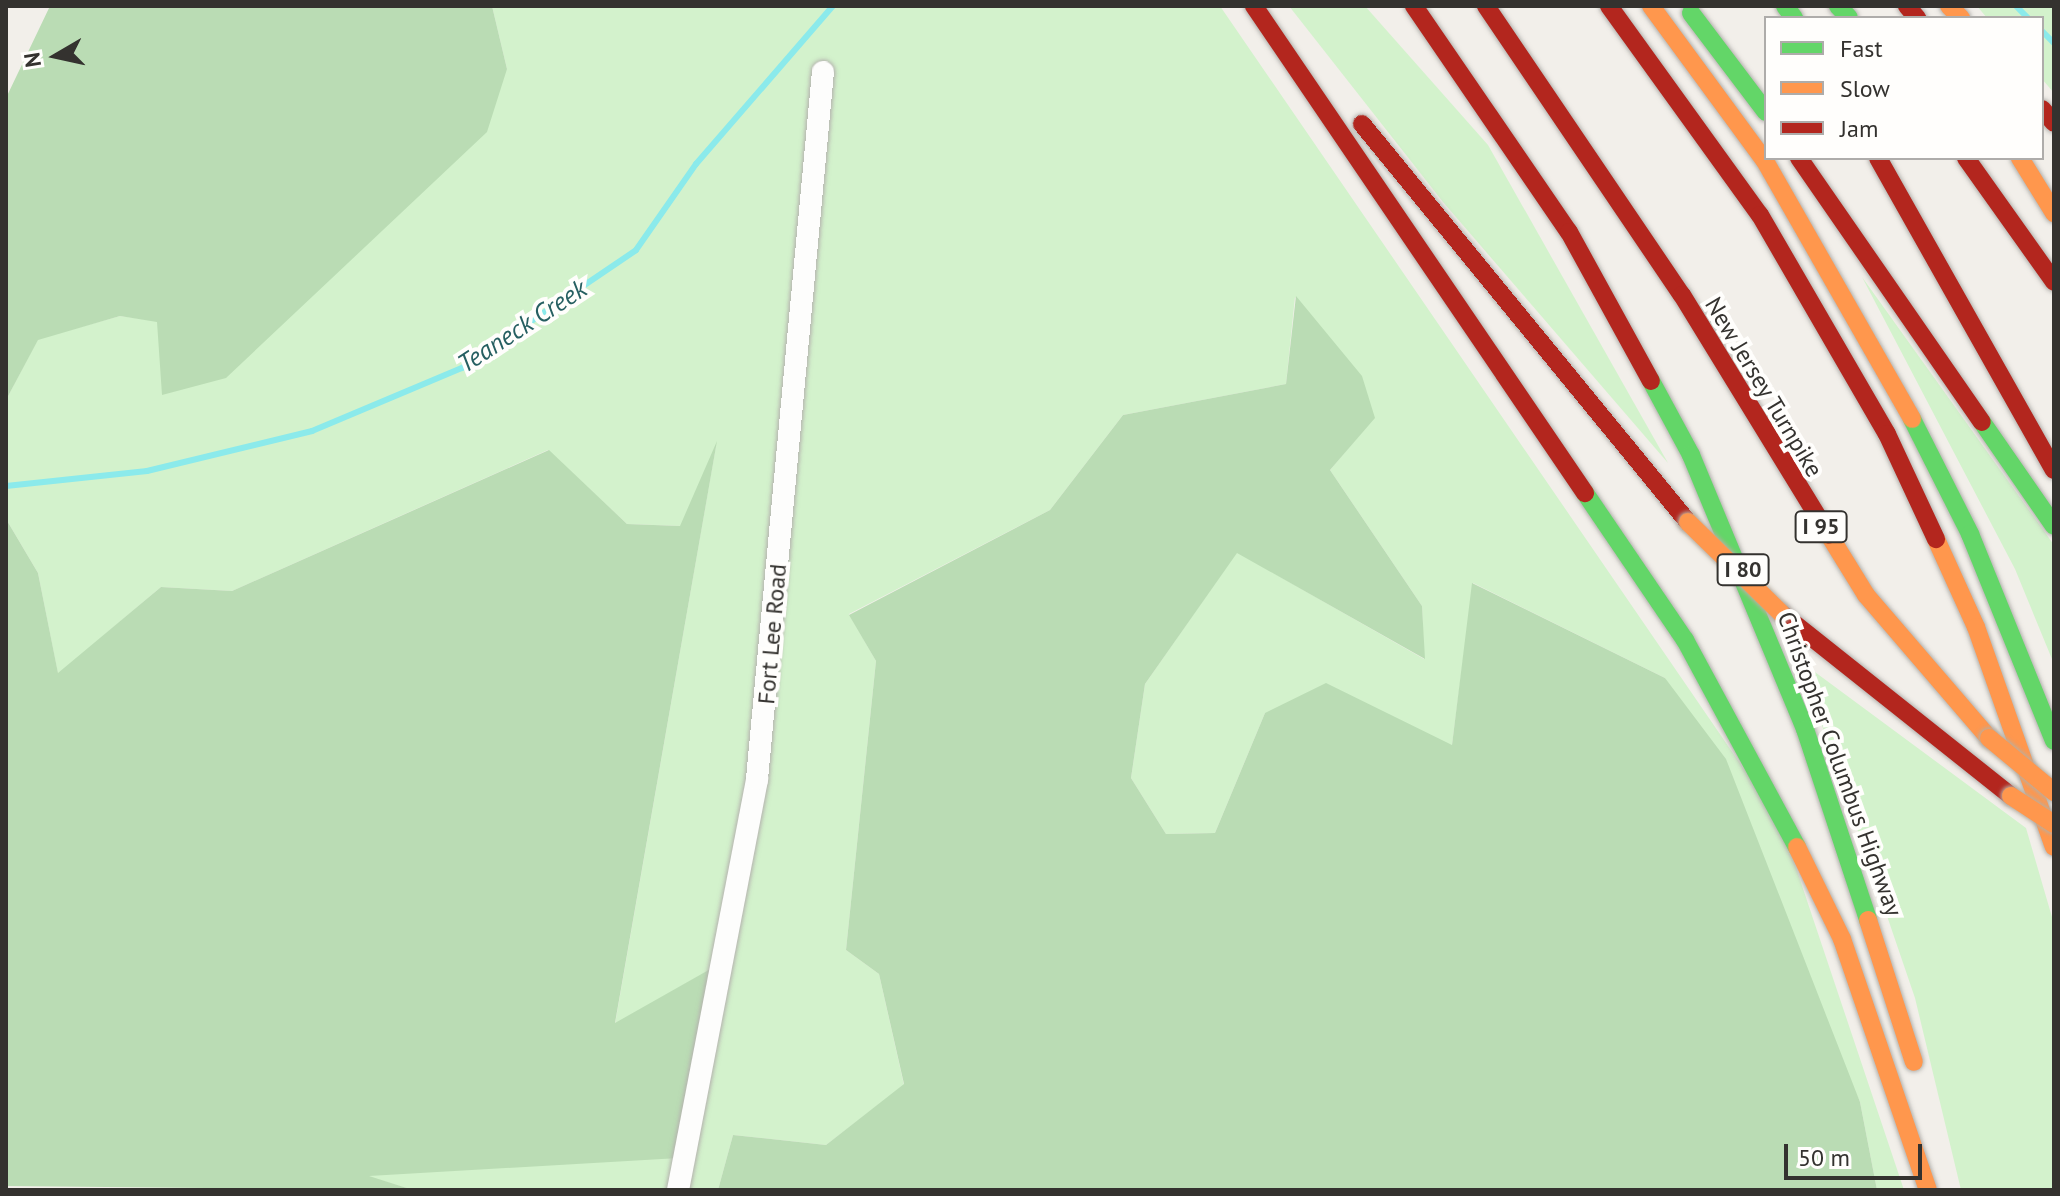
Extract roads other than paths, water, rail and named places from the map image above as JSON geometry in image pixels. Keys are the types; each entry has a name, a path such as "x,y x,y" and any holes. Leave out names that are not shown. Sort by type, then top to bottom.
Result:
{"highway":[{"path":"1254,6 1730,714 1830,911 1928,1190"},
{"path":"1266,6 1688,522 1781,613 2011,796 2054,824"},
{"name":"Christopher Columbus Highway","path":"1414,6 1569,232 1691,455 1825,783 1922,1090"},
{"name":"I 95","path":"1486,6 1682,295"},
{"path":"1609,6 1760,215 1887,434 1976,627 2054,847"},
{"path":"1651,6 1764,160"},
{"path":"1685,6 1764,109"},
{"name":"I 95","path":"1590,121 1682,295"},
{"path":"1764,160 1882,356 1988,572 2054,741"},
{"path":"1800,160 2054,526"},
{"path":"1879,160 2054,470"},
{"path":"1967,160 2054,282"},
{"path":"2021,160 2054,213"},
{"name":"New Jersey Turnpike","path":"1682,295 1866,595 1989,738 2054,792"},
{"path":"1941,1163 1948,1190"}],"street":[{"name":"Fort Lee Road","path":"678,1190 757,779 823,72"}],"waterway":[{"name":"Teaneck Creek","path":"6,486 147,471 312,431 462,368 636,250 696,164 833,6"},
{"name":"Teaneck Creek","path":"2016,6 2026,16"},
{"name":"Teaneck Creek","path":"2044,33 2054,43"}]}
